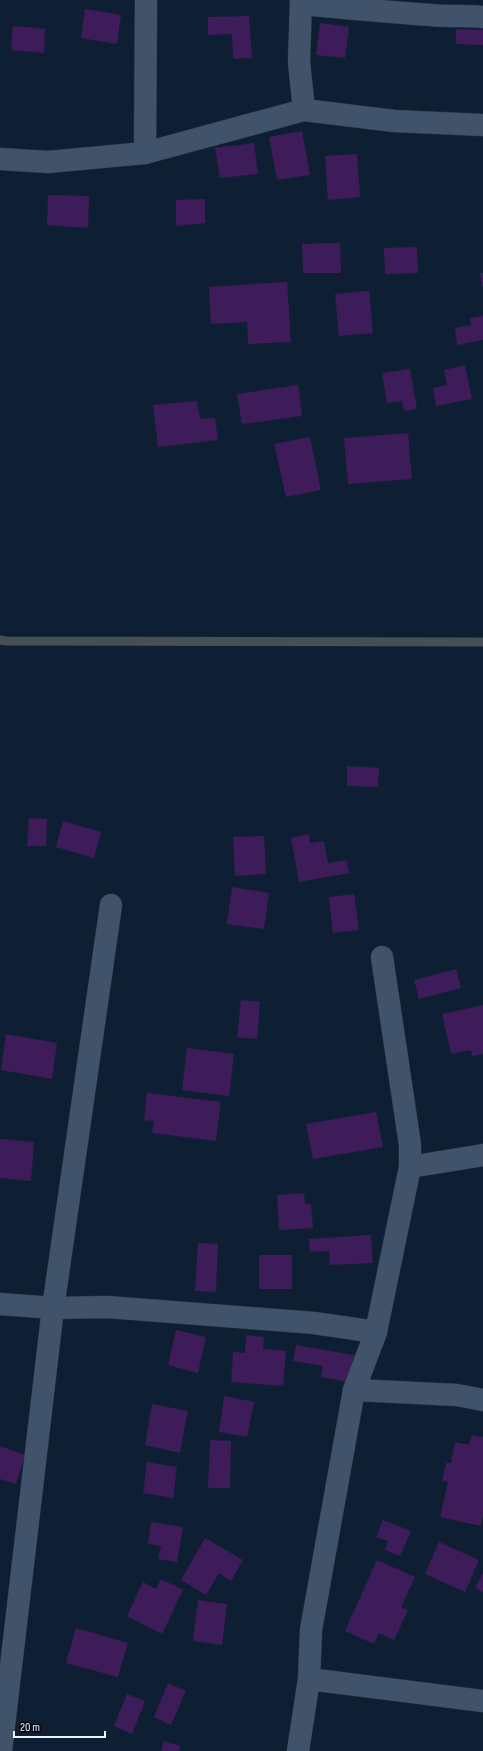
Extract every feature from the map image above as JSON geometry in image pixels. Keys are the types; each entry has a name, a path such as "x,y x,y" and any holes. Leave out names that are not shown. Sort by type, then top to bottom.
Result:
{"street":[{"path":"145,153 146,0"},
{"path":"304,110 299,62 301,2 423,15 483,17"},
{"path":"0,159 48,162 145,153 304,110 394,121 483,125"},
{"path":"1,1751 53,1308 111,905"},
{"path":"298,1751 309,1679 311,1630 354,1390 376,1332 410,1167 410,1145 382,957"},
{"path":"410,1167 483,1155"},
{"path":"0,1304 53,1308 108,1307 314,1323 376,1332"},
{"path":"354,1390 457,1395 483,1400"},
{"path":"309,1679 483,1701"}],"building":[{"path":"85,9 121,15 117,44 81,38"},
{"path":"249,16 252,58 233,59 232,34 208,35 208,17"},
{"path":"320,23 349,27 345,58 316,55"},
{"path":"13,26 45,29 44,53 11,50"},
{"path":"456,29 483,30 483,45 456,44"},
{"path":"302,131 310,175 277,180 269,137"},
{"path":"254,143 258,174 220,178 215,148"},
{"path":"357,154 360,197 328,200 325,156"},
{"path":"48,195 89,196 88,228 47,225"},
{"path":"205,199 205,223 176,226 176,200"},
{"path":"340,243 341,273 303,273 302,244"},
{"path":"417,247 418,273 385,274 384,248"},
{"path":"480,273 483,273 483,286 482,286"},
{"path":"287,282 291,342 248,344 247,322 211,324 209,287"},
{"path":"369,291 373,333 339,336 335,294"},
{"path":"483,316 483,340 457,345 455,328 471,325 470,318"},
{"path":"465,365 472,399 436,406 433,388 447,385 444,370"},
{"path":"410,369 417,409 404,411 402,401 387,403 382,373"},
{"path":"298,385 302,416 242,424 237,394"},
{"path":"197,401 200,419 215,418 218,440 158,447 153,405"},
{"path":"408,433 412,479 348,484 344,438"},
{"path":"310,437 321,490 286,497 274,444"},
{"path":"347,766 379,768 378,787 347,786"},
{"path":"29,818 47,819 46,846 27,846"},
{"path":"63,821 101,832 94,858 56,847"},
{"path":"309,834 310,843 324,841 328,863 347,860 349,873 299,882 291,838"},
{"path":"264,836 266,874 235,876 233,837"},
{"path":"232,887 269,893 264,929 227,924"},
{"path":"354,894 359,930 333,933 329,897"},
{"path":"456,969 461,988 419,999 414,980"},
{"path":"241,1000 260,1002 257,1039 237,1037"},
{"path":"483,1005 483,1054 472,1056 471,1050 451,1054 442,1014"},
{"path":"6,1034 57,1043 52,1079 1,1070"},
{"path":"187,1048 234,1054 229,1096 182,1090"},
{"path":"147,1093 221,1102 216,1141 152,1133 154,1121 144,1120"},
{"path":"376,1112 383,1147 313,1159 306,1124"},
{"path":"0,1139 34,1142 31,1181 0,1178"},
{"path":"304,1193 305,1204 311,1204 313,1228 279,1230 277,1195"},
{"path":"371,1235 373,1263 330,1265 329,1251 310,1252 309,1239"},
{"path":"198,1243 218,1244 216,1292 195,1291"},
{"path":"259,1255 292,1255 292,1289 259,1289"},
{"path":"176,1330 206,1337 198,1373 168,1365"},
{"path":"246,1335 264,1337 263,1349 286,1351 283,1386 231,1382 233,1352 245,1353"},
{"path":"296,1345 354,1355 349,1382 321,1377 323,1366 293,1361"},
{"path":"224,1396 254,1402 247,1437 219,1432"},
{"path":"152,1404 188,1411 180,1453 145,1445"},
{"path":"472,1435 483,1437 483,1515 481,1526 440,1517 448,1482 442,1481 446,1463 451,1463 455,1442 469,1445"},
{"path":"210,1440 231,1441 230,1488 208,1488"},
{"path":"0,1446 25,1455 16,1484 0,1479"},
{"path":"147,1462 177,1467 173,1498 143,1493"},
{"path":"383,1520 411,1531 400,1556 385,1550 388,1541 376,1537"},
{"path":"151,1522 183,1527 177,1562 158,1559 161,1546 148,1544"},
{"path":"205,1538 243,1560 231,1581 219,1573 206,1595 181,1580"},
{"path":"439,1542 479,1560 465,1592 425,1574"},
{"path":"377,1560 415,1577 401,1607 408,1610 394,1640 379,1633 374,1644 345,1631"},
{"path":"483,1573 483,1592 475,1588"},
{"path":"161,1579 183,1590 162,1634 127,1616 143,1582 156,1589"},
{"path":"198,1600 227,1604 222,1645 193,1641"},
{"path":"76,1628 128,1643 118,1677 66,1663"},
{"path":"168,1683 186,1691 171,1725 154,1717"},
{"path":"127,1694 145,1701 132,1734 114,1726"},
{"path":"164,1741 180,1746 179,1751 161,1751"}],"waterway":[{"path":"0,640 483,642"}]}
